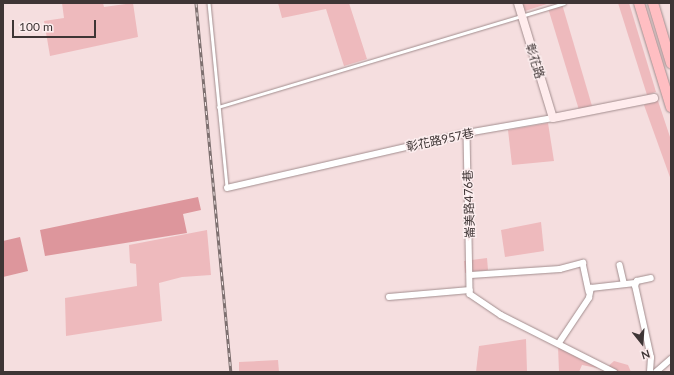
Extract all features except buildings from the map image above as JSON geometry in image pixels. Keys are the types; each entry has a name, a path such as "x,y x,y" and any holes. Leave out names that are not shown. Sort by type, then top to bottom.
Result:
{"highway":[{"path":"639,3 671,107"},
{"path":"653,3 671,63"}],"street":[{"name":"彰花路","path":"518,3 553,118"},
{"name":"彰花路957巷","path":"227,188 466,133 654,98"},
{"name":"崙美路476巷","path":"466,133 471,275 470,290"},
{"path":"471,275 560,269 583,264 589,291 589,298 558,343"},
{"path":"620,265 624,282"},
{"path":"589,291 624,282 635,283 651,278"},
{"path":"635,283 650,372"},
{"path":"389,297 470,290 474,299 614,372"},
{"path":"656,372 671,359"}],"lane":[{"path":"209,3 227,188"},
{"path":"218,107 564,3"}],"shaded area":[{"path":"62,3 103,3 104,7 133,3 138,37 50,56 44,21 64,18"},
{"path":"278,3 349,3 367,59 344,66 326,9 282,18"},
{"path":"519,3 550,3 525,11"},
{"path":"618,3 629,3 656,92 647,95"},
{"path":"562,4 592,106 579,110 548,8"},
{"path":"657,98 671,140 671,180 644,105"},
{"path":"548,123 554,161 512,165 508,130"},
{"path":"541,222 544,251 505,257 501,230"},
{"path":"207,230 211,275 182,277 159,283 162,321 66,336 65,298 137,286 136,264 130,263 129,245"},
{"path":"487,258 488,270 465,273 464,261"},
{"path":"526,339 527,372 476,372 479,346"},
{"path":"558,347 597,365 597,368 582,365 579,372 559,372"},
{"path":"278,360 279,372 239,372 239,362"},
{"path":"614,361 628,365 631,372 604,370"}],"railway":[{"path":"196,3 231,372"}]}
